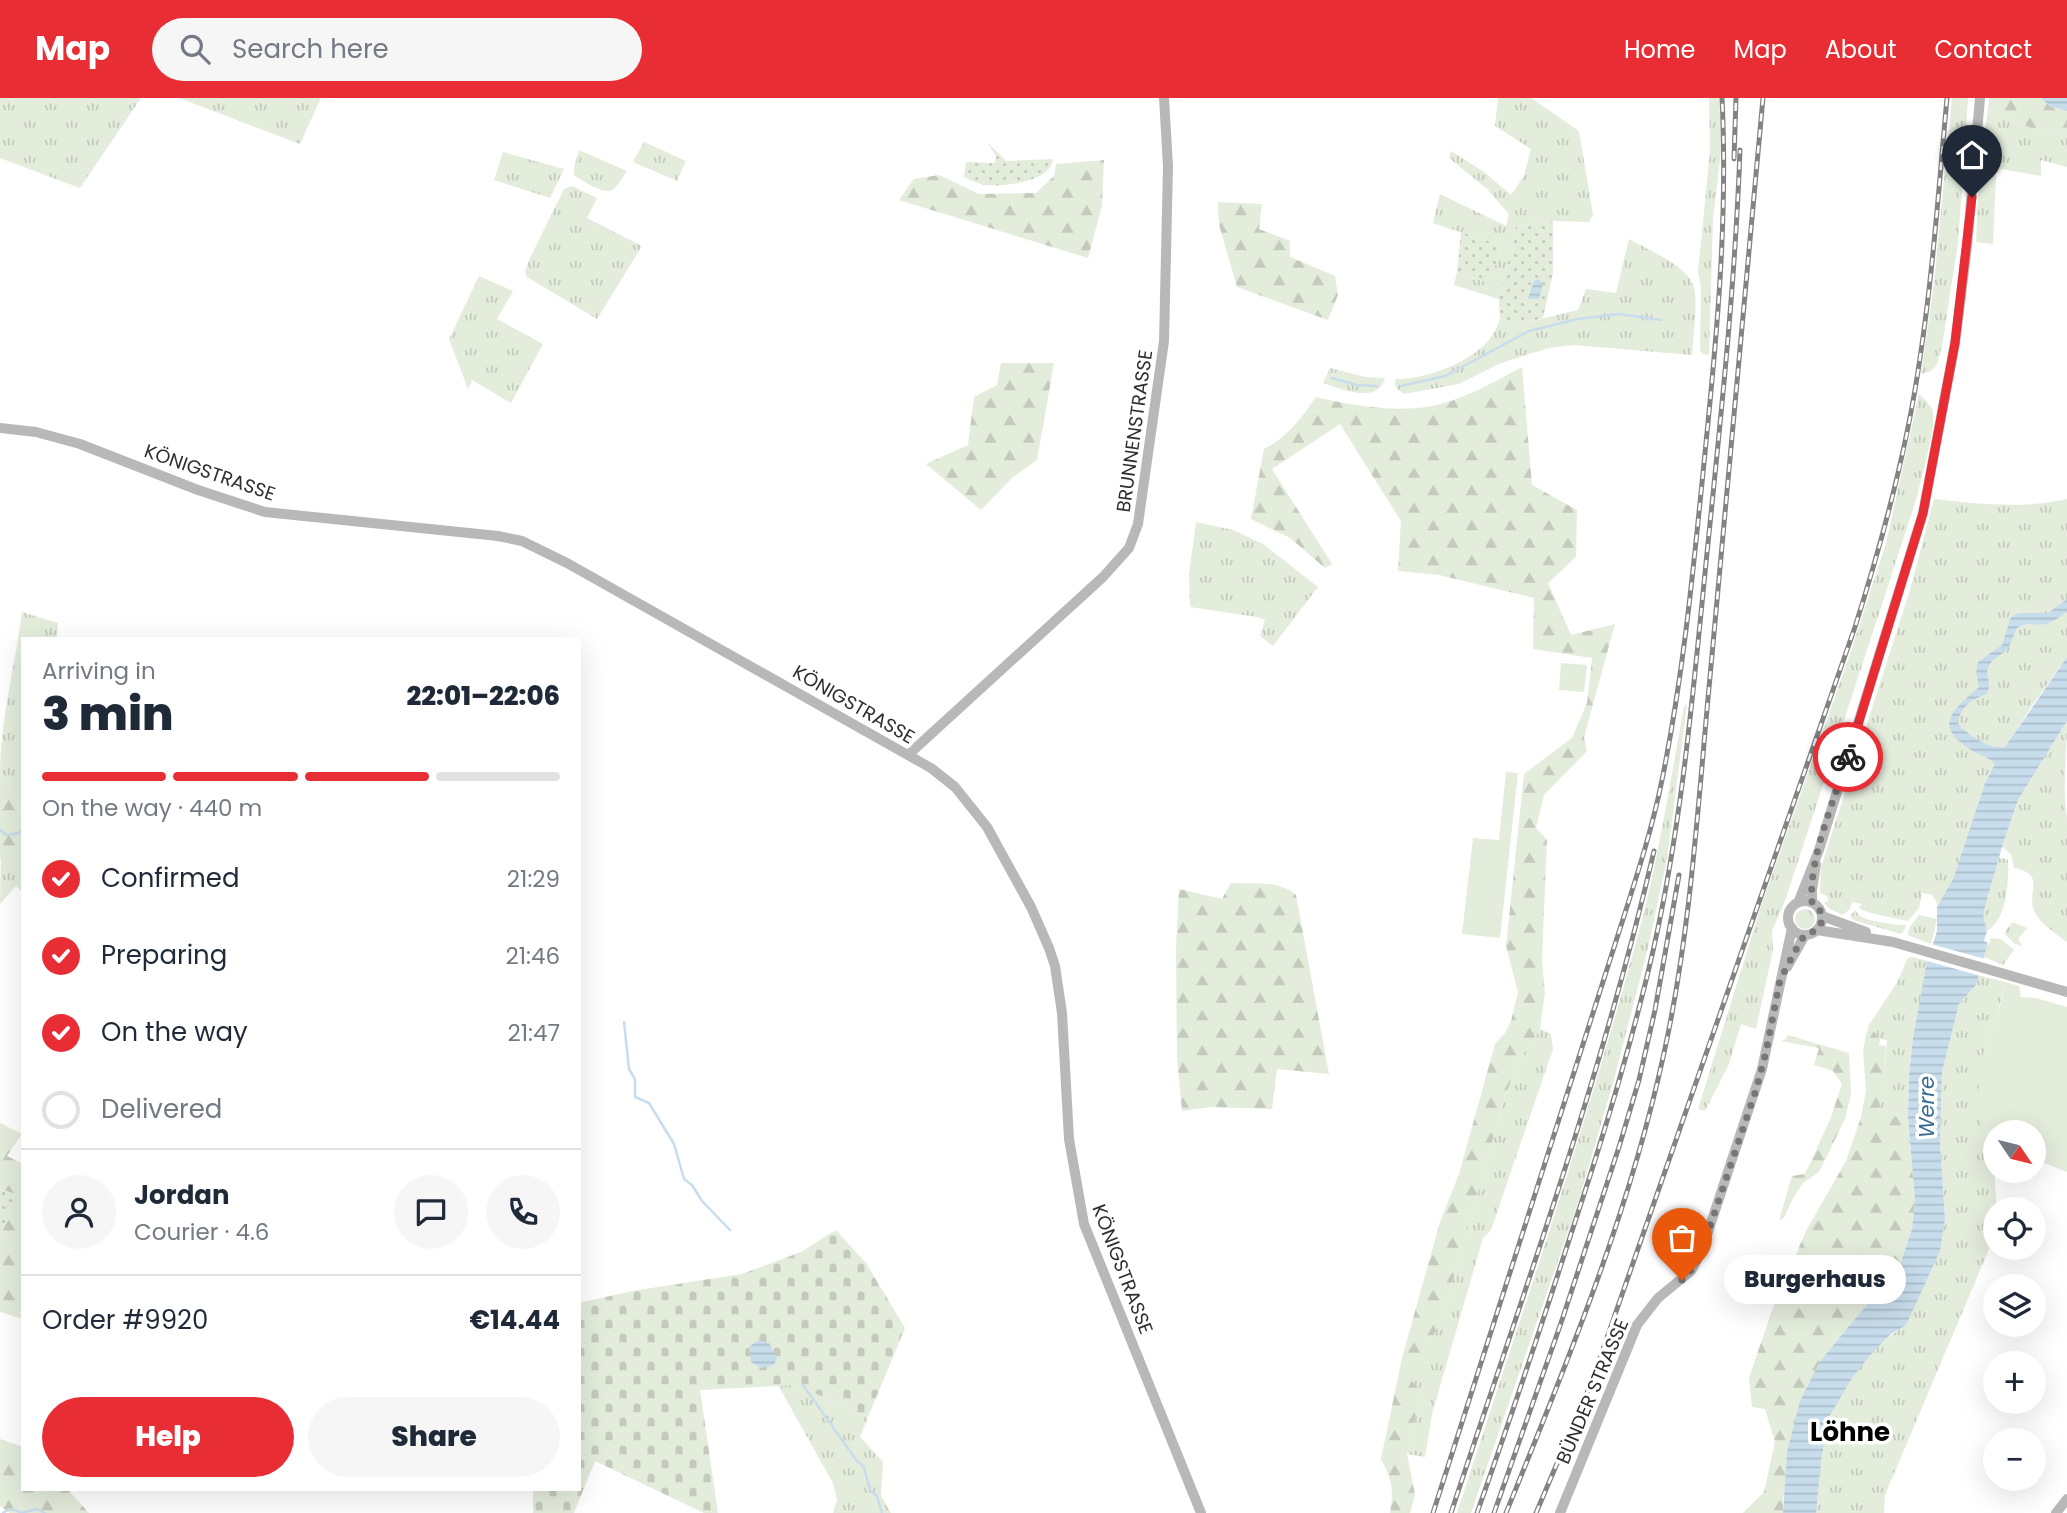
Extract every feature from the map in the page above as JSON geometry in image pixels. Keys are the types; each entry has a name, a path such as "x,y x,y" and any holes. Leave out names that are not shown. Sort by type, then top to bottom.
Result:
{"main road":[{"name":"BRUNNENSTRASSE","path":"908,755 1103,576 1121,558 1135,537 1143,500 1166,331 1167,166 1164,98"},
{"path":"1805,935 1792,928 1789,923 1790,911 1798,903 1819,849 1923,513 1955,343 1968,247 1980,98"},
{"name":"KÖNIGSTRASSE","path":"0,428 36,432 80,444 265,512 498,536 522,541 567,563 908,755 944,778 966,798 978,814 1031,907 1049,948 1062,1013 1069,1139 1084,1224 1201,1513"},
{"path":"1812,902 1819,849"},
{"path":"1798,903 1812,902 1819,908 1822,916 1817,930"},
{"path":"1822,916 1893,942 2067,992"},
{"name":"BÜNDER STRASSE","path":"1560,1513 1637,1325 1658,1298 1691,1271 1702,1250 1753,1100 1792,928"},
{"path":"1780,980 1805,935 1817,930 1893,942"},
{"path":"2056,1513 2067,1499"}],"green space":[{"path":"0,98 141,98 80,188 0,158"},
{"path":"179,98 321,98 300,144"},
{"path":"1498,98 1531,98 1579,131 1593,215 1589,222 1553,221 1516,226 1499,299 1454,285 1457,272 1489,283 1502,246 1433,223 1440,194 1506,226 1509,214 1487,189 1449,158 1451,151 1484,172 1511,195 1524,176 1531,149 1495,126"},
{"path":"1709,98 1719,98 1722,143 1713,218 1709,355 1700,350 1701,287 1698,272 1710,151"},
{"path":"1952,98 1968,98 1958,243 1937,365 1931,371 1921,374 1934,283"},
{"path":"1989,98 2041,98 2050,106 2067,111 2067,136 2042,133 1988,109"},
{"path":"1988,109 2042,133 2067,136 2067,167 2041,160 2041,176 2001,169 1996,174 1993,244 1976,242 1980,160 2002,147 1987,137 1985,128"},
{"path":"644,142 686,161 677,181 633,162"},
{"path":"987,142 1006,161 1053,159 1050,167 1036,178 1014,184 982,184 964,177 966,162 995,163 996,156"},
{"path":"579,150 627,171 612,190 593,186 574,175"},
{"path":"503,152 564,169 550,198 494,180"},
{"path":"1104,160 1102,206 1088,258 899,200 914,179 939,175 979,194 1036,193 1054,176 1056,164"},
{"path":"572,186 597,198 587,218 642,246 597,319 527,277 525,272 564,189"},
{"path":"1218,202 1262,204 1259,229 1290,241 1290,257 1335,276 1338,295 1328,320 1237,287 1219,225"},
{"path":"1553,221 1553,273 1543,318 1524,323 1500,319 1499,299 1516,226"},
{"path":"1461,232 1502,246 1489,283 1457,272"},
{"path":"1629,239 1667,259 1691,280 1696,302 1692,355 1574,345 1549,348 1501,363 1459,384 1404,394 1396,388 1395,379 1435,372 1475,353 1493,334 1500,319 1524,323 1578,310 1586,289 1616,293"},
{"path":"479,276 513,291 497,319 543,344 511,403 472,380 468,389 449,339"},
{"path":"1001,363 1054,363 1037,460 1013,477 981,510 926,464 968,445 974,397 997,385"},
{"path":"1522,367 1532,485 1577,510 1576,557 1548,583 1571,635 1615,624 1584,737 1587,751 1544,795 1536,828 1547,840 1542,960 1545,993 1540,1029 1519,1061 1505,1096 1443,1316 1412,1381 1421,1393 1407,1454 1415,1495 1410,1513 1390,1513 1391,1485 1381,1459 1402,1358 1440,1222 1459,1174 1495,1044 1511,1021 1518,992 1506,946 1524,774 1572,738 1587,703 1592,658 1533,649 1534,598 1439,575 1398,571 1401,521 1340,424 1272,469 1332,564 1325,568 1290,538 1251,519 1264,449 1287,433 1316,397 1371,407 1426,407 1463,396"},
{"path":"1330,368 1365,377 1385,378 1375,391 1358,393 1323,383"},
{"path":"1919,394 1931,407 1933,420 1917,497 1785,901 1772,931 1773,950 1756,1029 1741,1024 1729,1064 1705,1111 1698,1109 1761,906 1886,543"},
{"path":"1934,499 2017,505 2067,499 2067,657 2031,707 1985,783 1953,879 1939,906 1932,895 1920,892 1922,894 1919,908 1908,921 1869,912 1859,908 1862,904 1852,902 1850,909 1843,915 1824,903 1829,900 1820,893 1821,867 1910,590"},
{"path":"1196,522 1233,530 1263,544 1318,587 1273,646 1260,636 1265,620 1190,607 1189,574"},
{"path":"22,612 58,623 57,637 21,637 21,812 7,779 0,775 5,714"},
{"path":"1561,663 1587,665 1584,692 1559,690"},
{"path":"1687,704 1667,859 1648,948 1613,1083 1579,1200 1471,1513 1457,1513 1615,1017 1650,887 1684,707"},
{"path":"2067,721 2067,942 2037,916 2033,908 2031,876 2014,868 2011,854 2002,847 2018,800"},
{"path":"1506,772 1518,773 1500,938 1462,934 1473,838 1499,840"},
{"path":"0,775 7,779 21,812 21,864 0,859"},
{"path":"1999,857 2008,860 2005,899 1999,918 1987,931 1983,914"},
{"path":"1,858 21,864 21,891 16,886 0,904"},
{"path":"1231,883 1274,885 1296,895 1329,1074 1277,1069 1272,1109 1211,1107 1182,1111 1177,1057 1176,949 1179,889 1222,899"},
{"path":"1805,909 1812,912 1815,919 1812,926 1805,929 1798,926 1795,919 1798,912"},
{"path":"1855,910 1859,915 1872,920 1906,925 1905,929 1901,934 1853,920 1850,916"},
{"path":"1919,915 1937,919 1931,944 1908,935 1909,928"},
{"path":"2013,922 2027,928 2018,939 2022,946 2015,944 2005,934"},
{"path":"1991,938 2001,939 2014,950 2003,965 1984,957"},
{"path":"1911,957 1928,961 1913,1038 1908,1117 1889,1116 1878,1110 1884,1081 1887,1040 1880,1039 1873,1032 1866,1035 1869,1025 1898,981 1907,959"},
{"path":"1978,975 2005,982 1997,1016 1984,1052 1979,1079 1983,1126 1983,1183 1995,1183 1996,1197 1983,1197 1984,1260 1885,1495 1884,1513 1816,1513 1822,1449 1830,1416 1843,1390 1862,1364 1883,1342 1906,1325 1945,1219 1940,1142 1942,1072 1959,1004 1976,985"},
{"path":"2005,982 2019,986 2021,997 2036,998 2067,1007 2067,1172 2046,1164 2046,1120 1983,1120 1983,1130 1979,1078"},
{"path":"1540,1029 1551,1034 1553,1049 1491,1230 1483,1238 1432,1414 1425,1457 1407,1454 1421,1393 1411,1382 1443,1316 1505,1096 1519,1061"},
{"path":"1873,1031 1880,1039 1879,1045 1886,1046 1879,1110 1889,1116 1908,1117 1915,1201 1912,1229 1900,1265 1820,1361 1783,1498 1783,1513 1743,1513 1764,1492 1775,1442 1765,1409 1752,1407 1749,1378 1771,1313 1806,1231 1846,1161 1861,1117 1866,1090 1863,1051 1866,1035"},
{"path":"1787,1035 1849,1053 1851,1094 1845,1119 1819,1172 1803,1183 1784,1218 1779,1220 1792,1176 1804,1174 1808,1168 1831,1117 1842,1084 1833,1071 1814,1065 1819,1048 1781,1041 1786,1039"},
{"path":"0,1123 21,1134 7,1156 21,1163 21,1318 0,1312 0,1237 15,1194 0,1189"},
{"path":"0,1189 15,1194 0,1237"},
{"path":"836,1230 866,1263 905,1328 868,1417 796,1385 700,1390 718,1513 704,1513 595,1461 574,1513 533,1513 533,1491 581,1491 581,1303 632,1291 742,1274 801,1252"},
{"path":"778,1385 796,1385 868,1417 860,1437 883,1462 881,1496 891,1513 833,1513 837,1500 833,1483"},
{"path":"0,1439 21,1446 21,1491 69,1491 89,1513 10,1513 0,1506"}],"water":[{"path":"2041,98 2067,98 2067,111 2050,106"},
{"path":"1538,279 1543,283 1539,299 1528,299 1534,281"},
{"name":"Werre","path":"2067,599 2067,612 2054,620 2046,624 2028,624 2017,628 2008,649 1992,661 1987,669 1987,694 1967,705 1959,718 1958,724 1979,741 2005,747 2067,657 2067,721 2018,800 1983,914 1987,931 1984,941 1988,943 1976,985 1959,1004 1942,1072 1940,1142 1945,1219 1940,1251 1906,1325 1891,1334 1872,1353 1852,1378 1829,1417 1821,1460 1816,1513 1783,1513 1787,1452 1800,1401 1820,1361 1900,1265 1912,1229 1915,1201 1908,1117 1913,1038 1926,966 1937,931 1937,907 1953,879 1985,783 1995,764 1959,741 1949,725 1951,718 1955,710 1979,687 1976,672 1978,662 2002,645 2011,617 2019,613 2048,613"},
{"path":"758,1340 769,1343 777,1358 774,1365 761,1368 751,1362 749,1347"}],"pier":[{"path":"1931,944 1985,959 1981,976 1927,961"}],"waterway":[{"path":"1401,386 1445,376 1529,331 1578,319 1619,314 1661,320"},
{"path":"1332,378 1357,385 1377,386"},
{"path":"0,830 6,835 21,831"},
{"path":"624,1022 629,1069 635,1079 635,1097 649,1103 674,1144 684,1179 730,1230"},
{"path":"803,1385 864,1467 870,1490 877,1496 882,1513"},
{"path":"3,1513 9,1509 21,1513 37,1509 45,1513"}],"railway":[{"path":"1433,1513 1635,880 1662,780 1688,617 1714,364 1724,187 1722,98"},
{"path":"1734,159 1736,98"},
{"path":"1506,1513 1574,1343 1615,1228 1650,1112 1673,1007 1697,819 1763,98"},
{"path":"1536,1513 1592,1381 1855,627 1875,561 1915,392 1932,261 1947,98"},
{"path":"1477,1513 1605,1129 1635,1023 1663,903 1686,758 1726,356 1740,150"},
{"path":"1451,1513 1586,1102 1654,851"},
{"path":"1494,1513 1561,1323 1639,1080 1655,1010 1679,875"}],"way so far":[{"path":"1682,1280 1696,1264 1702,1250 1750,1110 1766,1052 1780,980 1805,935 1817,930 1821,923 1819,908 1812,902 1812,890 1819,849 1848,757"}],"place":[{"name":"Burgerhaus","path":"1682,1280"}],"district":[{"name":"Löhne","path":"1850,1432"}],"route":[{"path":"1848,757 1923,513 1955,343 1972,197"}]}
